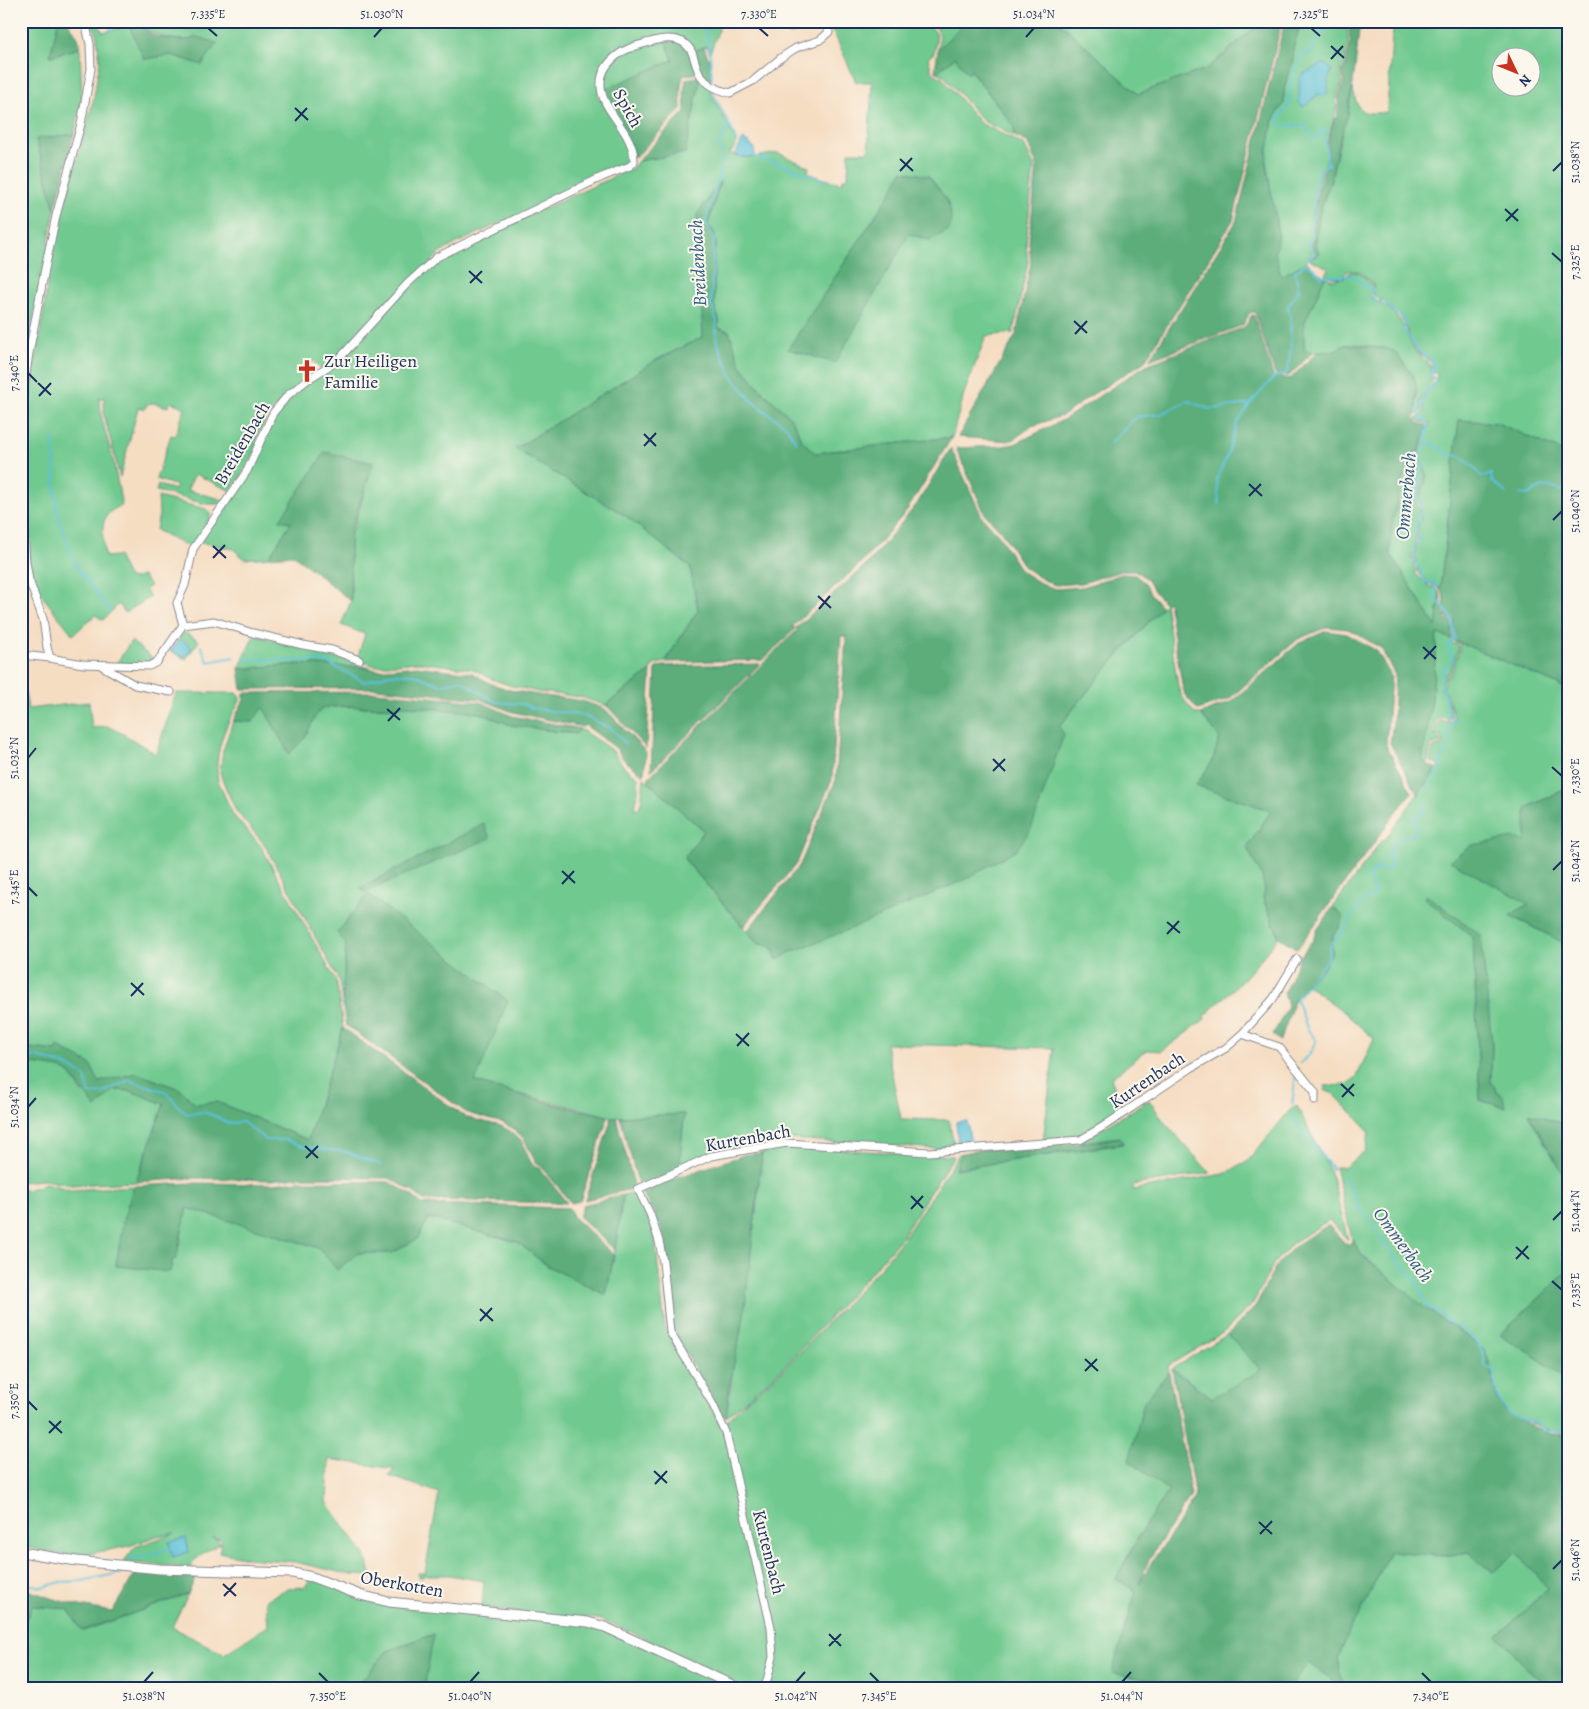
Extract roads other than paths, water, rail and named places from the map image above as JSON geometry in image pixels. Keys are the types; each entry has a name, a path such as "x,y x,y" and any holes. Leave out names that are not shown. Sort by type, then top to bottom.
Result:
{"street":[{"path":"21,409 29,353 56,216 81,124 92,70 90,44 85,21"},
{"name":"Spich","path":"634,153 630,142 600,89 604,71 614,57 631,47 662,38 676,39 684,42 692,51 700,75 708,84 730,93 753,81 796,48 820,40 828,32 825,21"},
{"name":"Breidenbach","path":"183,625 177,608 185,585 192,549 248,471 273,413 288,395 338,360 407,284 437,257 602,176 630,166 634,162 634,153"},
{"path":"21,490 29,580 43,619 50,658"},
{"path":"21,655 83,664 149,666 157,662 183,625 214,621 253,633 332,650 358,660"},
{"path":"101,665 114,674 135,684 171,692"},
{"name":"Kurtenbach","path":"765,1688 772,1657 772,1627 726,1433 712,1403 670,1332 663,1262 659,1242 650,1214 638,1189 711,1156 787,1143 928,1152 1080,1140 1191,1068 1226,1048 1242,1034 1273,999 1297,959"},
{"path":"1242,1034 1279,1047 1315,1092 1315,1100"},
{"name":"Oberkotten","path":"21,1552 77,1561 160,1569 283,1573 312,1578 346,1591 382,1601 596,1624 739,1688"}],"water":[{"path":"1324,63 1332,70 1326,96 1318,94 1305,106 1302,106 1299,103 1299,79 1303,74"},
{"path":"743,139 754,147 755,157 735,155"},
{"path":"181,639 192,648 185,657 171,651"},
{"path":"967,1121 971,1144 958,1145 956,1122"},
{"path":"186,1538 189,1552 173,1557 169,1542"}],"waterway":[{"name":"Breidenbach","path":"107,21 123,27 129,21"},
{"name":"Breidenbach","path":"703,21 709,43 712,79"},
{"name":"Ommerbach","path":"1333,21 1319,35 1311,53 1302,53 1292,78 1288,107 1278,119 1280,125 1306,126 1308,132 1316,138 1319,136 1320,130 1324,129 1328,165 1319,169 1313,205 1314,214 1311,224 1313,233 1308,244 1315,254 1306,260 1306,264 1322,277 1328,275 1353,277 1364,286 1373,289 1370,296 1372,301 1383,302 1406,321 1403,329 1418,350 1429,358 1435,367 1430,375 1436,379 1433,387 1424,391 1423,404 1418,410 1420,418 1427,421 1428,430 1426,432 1428,442 1421,452 1420,461 1423,465 1419,475 1421,481 1417,498 1423,506 1415,528 1420,539 1415,548 1413,558 1420,569 1424,582 1436,584 1435,597 1452,618 1455,639 1448,644 1453,660 1444,667 1441,682 1449,715 1455,721 1446,733 1450,746 1442,757 1440,769 1426,789"},
{"name":"Breidenbach","path":"109,24 112,31"},
{"name":"Breidenbach","path":"713,93 730,126 718,146 724,159 705,221 714,240 711,305 717,321 716,340 732,377 755,404 786,426 796,442"},
{"path":"730,126 736,140"},
{"path":"754,156 827,181"},
{"path":"1110,444 1136,417 1161,414 1188,401 1209,409 1250,404 1274,377 1286,374 1291,340 1288,306 1299,290 1295,271 1305,264"},
{"path":"1219,504 1217,479 1227,456 1237,423 1250,404"},
{"path":"53,438 57,515 76,566 110,611"},
{"path":"1428,442 1449,455 1460,456 1474,467 1482,477 1491,474 1492,481 1506,493"},
{"path":"1520,494 1527,495 1545,486 1568,492"},
{"path":"201,646 208,662 234,657"},
{"path":"246,659 324,661 365,682 389,674 413,674 441,685 460,680 496,702 523,704 532,708 585,716 612,729 625,743"},
{"name":"Ommerbach","path":"1301,1063 1312,1050 1316,1040 1308,1030 1296,999 1328,959 1330,948 1337,937 1344,931 1348,921 1364,901 1375,894 1369,875 1380,867 1387,871 1392,865 1388,855 1396,840 1417,833 1414,818 1426,811 1424,803"},
{"path":"21,1055 54,1061 84,1075 90,1094 102,1093 129,1080 167,1092 187,1114 204,1112 228,1123 243,1122 266,1140 286,1140 302,1146 347,1152 381,1165"},
{"name":"Ommerbach","path":"1292,1105 1296,1074"},
{"name":"Ommerbach","path":"1293,1117 1303,1134 1333,1169"},
{"name":"Ommerbach","path":"1343,1176 1353,1193 1357,1207 1366,1214 1394,1257 1416,1281 1428,1308 1439,1313 1450,1323 1457,1325 1477,1342 1484,1356 1485,1366 1494,1371 1497,1393 1504,1408 1516,1417 1537,1424 1542,1431 1568,1434"},
{"path":"129,1560 171,1549"},
{"path":"21,1583 43,1587 61,1582 81,1581 121,1573"}],"place":[{"name":"Zur Heiligen Familie","path":"307,371"}]}
